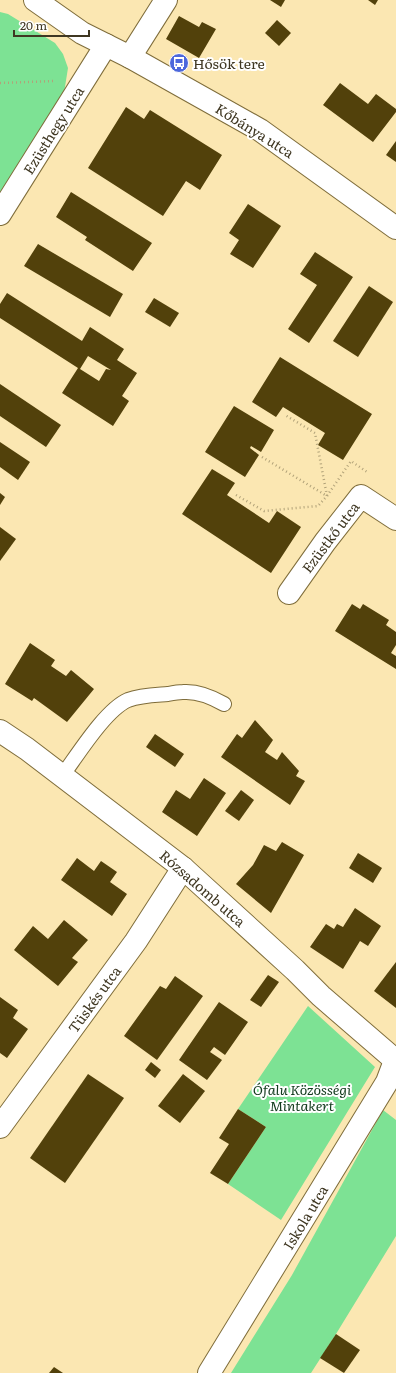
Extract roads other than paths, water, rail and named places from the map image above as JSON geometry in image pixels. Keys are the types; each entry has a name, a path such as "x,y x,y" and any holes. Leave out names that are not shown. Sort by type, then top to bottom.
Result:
{"street":[{"path":"35,0 82,33 106,45"},
{"path":"130,57 166,0"},
{"name":"Kőbánya utca","path":"106,45 260,130 396,228"},
{"name":"Ezüsthegy utca","path":"0,214 106,45"},
{"name":"Ezüstkő utca","path":"289,593 325,542 361,496 396,519"},
{"name":"Rózsadomb utca","path":"0,731 27,749 183,868 295,970 321,996 396,1059"},
{"name":"Tüskés utca","path":"0,1127 136,941 183,868"},
{"name":"Iskola utca","path":"209,1373 391,1085 396,1059"}],"lane":[{"path":"62,776 85,744 105,720 128,700 144,696 184,692 202,694 214,698 224,704"}],"place":[{"name":"Hősök tere","path":"179,63"}],"park label":[{"name":"Ófalu Közösségi Mintakert","path":"302,1098"}]}
